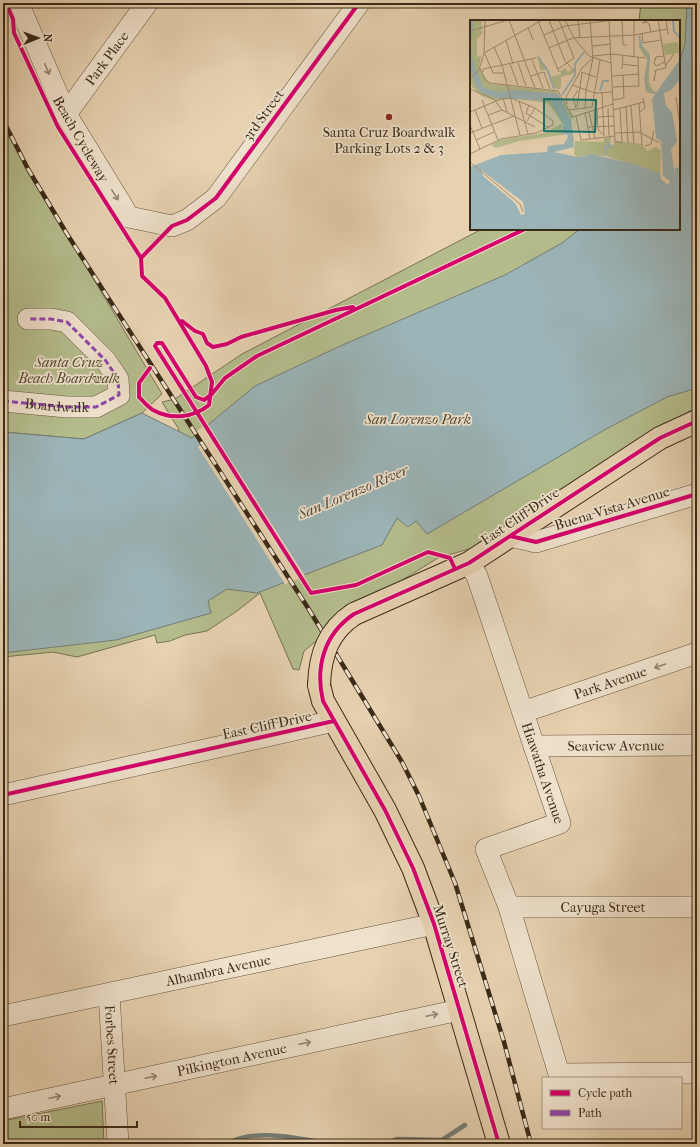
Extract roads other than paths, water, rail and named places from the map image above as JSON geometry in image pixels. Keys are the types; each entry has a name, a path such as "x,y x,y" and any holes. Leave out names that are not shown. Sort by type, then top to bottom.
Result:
{"main road":[{"name":"East Cliff Drive","path":"334,722 323,701 319,685 323,654 328,642 342,622 354,614 469,563 529,522 660,438 697,421"},
{"name":"Murray Street","path":"334,722 385,810 413,868 434,924 499,1144"}],"street":[{"path":"18,3 66,114"},
{"name":"Park Place","path":"66,114 147,3"},
{"name":"3rd Street","path":"66,114 129,217 172,226 187,220 216,198 358,3"},
{"name":"Boardwalk","path":"3,401 67,407 96,407 119,395 118,380 106,361 67,322 51,319 28,319"},
{"name":"Buena Vista Avenue","path":"510,536 536,542 697,494"},
{"name":"Buena Vista Avenue","path":"529,522 537,533 560,534"},
{"name":"Hiawatha Avenue","path":"469,563 477,576 560,823 486,849 509,908 559,1074 697,1073"},
{"name":"Park Avenue","path":"523,712 697,653"},
{"name":"East Cliff Drive","path":"3,795 334,722"},
{"name":"Seaview Avenue","path":"534,746 697,745"},
{"name":"Cayuga Street","path":"509,908 697,907"},
{"name":"Alhambra Avenue","path":"3,1016 434,924"},
{"name":"Forbes Street","path":"109,994 113,1085 118,1144"},
{"name":"Pilkington Avenue","path":"3,1109 459,1010"}],"water":[{"name":"San Lorenzo Park","path":"687,3 697,3 697,388 667,397 606,429 427,534 416,521 408,527 397,518 382,545 257,593 227,589 208,601 211,613 116,640 3,653 3,432 84,439 142,413 192,438 255,386 338,347 505,275 562,243 579,230 680,230 680,61 685,44"}],"waterway":[{"path":"384,1144 397,1139 442,1140 465,1125"},
{"path":"226,1144 238,1139 265,1135 292,1137 333,1144"}],"railway":[{"path":"3,120 28,169 67,234 308,608 402,762 419,796 455,883 504,1042 531,1144"}],"place":[{"name":"Santa Cruz Boardwalk Parking Lots 2 & 3","path":"389,117"}],"park label":[{"name":"Santa Cruz Beach Boardwalk","path":"69,370"}],"water label":[{"name":"San Lorenzo River","path":"353,492"}]}
